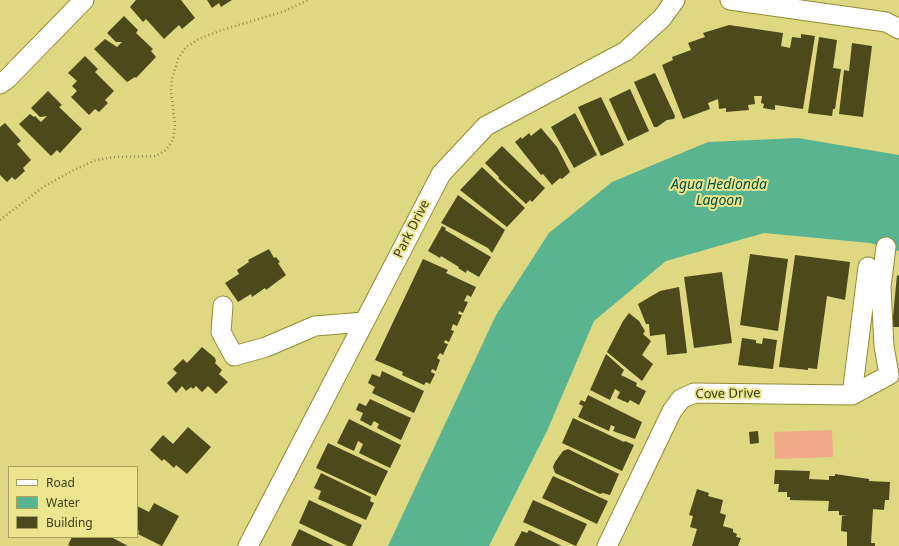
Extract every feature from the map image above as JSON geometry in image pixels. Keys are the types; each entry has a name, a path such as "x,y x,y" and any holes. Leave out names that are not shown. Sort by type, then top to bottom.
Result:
{"street":[{"path":"0,84 84,0"},
{"name":"Park Drive","path":"248,546 441,174 486,126 626,51 662,18 675,0"},
{"path":"730,0 886,22 899,29"},
{"name":"Cove Drive","path":"607,546 672,410 681,399 694,393 852,395 889,375 884,346 880,287 886,247"},
{"path":"852,395 868,267"},
{"path":"223,306 221,332 234,356 266,347 315,326 364,322"}],"path":[{"path":"0,220 42,187 96,160 114,157 156,156 166,150 173,140 175,125 171,91 172,79 178,59 186,47 212,33 285,11 308,0"}],"shaded area":[{"path":"832,430 833,457 775,459 774,432"}],"water":[{"name":"Agua Hedionda Lagoon","path":"798,138 899,155 899,251 870,243 764,233 666,261 594,321 547,431 489,546 388,546 496,315 549,233 612,182 708,142"}],"building":[{"path":"136,0 181,0 195,18 182,29 179,25 164,39 146,19 143,22 130,7"},
{"path":"207,0 232,0 221,7 219,3 212,8"},
{"path":"124,16 138,30 136,33 153,49 151,51 156,57 136,78 135,77 127,82 94,49 105,39 117,47 122,42 116,42 107,33"},
{"path":"729,25 783,33 781,46 790,48 792,37 801,38 801,34 815,36 803,109 775,105 775,110 763,108 764,104 761,103 762,96 754,96 755,104 748,105 749,110 726,112 726,108 719,109 718,99 708,103 710,109 683,119 662,65 673,60 672,57 691,50 688,43 705,37 703,33"},
{"path":"819,37 837,40 833,68 841,69 835,109 833,109 832,116 808,113"},
{"path":"852,43 872,46 863,117 839,114 844,70 849,71"},
{"path":"85,56 98,69 95,72 114,91 105,100 108,103 99,112 95,109 89,115 71,97 77,91 72,86 77,81 68,73"},
{"path":"655,73 675,116 674,119 667,120 657,127 654,127 634,82"},
{"path":"630,89 649,131 628,141 609,99"},
{"path":"48,91 62,105 59,107 82,129 60,153 57,150 51,156 19,124 30,114 34,117 35,116 41,122 47,116 40,117 31,108"},
{"path":"601,97 624,145 601,156 578,107"},
{"path":"575,113 597,155 574,168 551,127"},
{"path":"5,123 21,141 17,144 31,160 23,168 25,171 15,180 12,177 7,182 0,175 0,127"},
{"path":"541,128 557,147 570,172 552,185 543,174 541,175 515,142 521,137 522,139 529,133 531,136"},
{"path":"502,146 545,188 532,202 530,200 526,204 498,178 499,177 485,163"},
{"path":"482,167 525,208 507,227 460,190"},
{"path":"458,195 505,230 492,253 488,248 441,223"},
{"path":"442,226 446,228 445,230 491,257 479,277 467,270 466,273 441,256 440,258 428,251"},
{"path":"269,249 274,258 276,257 280,262 278,263 286,275 266,290 265,288 252,297 251,294 238,302 225,283 239,274 237,270 249,262 248,260"},
{"path":"750,254 788,259 778,331 740,325"},
{"path":"795,255 850,262 845,300 827,296 817,369 808,368 808,370 779,367"},
{"path":"423,259 448,270 446,273 476,287 471,297 467,295 464,301 468,302 463,313 459,311 458,314 462,315 457,326 453,324 451,330 454,331 449,342 445,340 444,343 448,344 443,355 440,353 437,358 440,360 436,371 432,369 431,372 435,374 430,384 426,382 424,385 402,375 403,372 375,360"},
{"path":"722,272 732,343 694,348 684,277"},
{"path":"897,275 899,276 899,327 892,327"},
{"path":"679,287 687,353 667,355 665,334 650,336 649,324 646,324 638,304 660,291"},
{"path":"629,313 639,321 645,331 643,334 651,341 642,355 653,364 642,381 607,352 623,321"},
{"path":"742,338 756,340 756,343 762,344 763,338 777,340 773,369 738,365"},
{"path":"202,347 215,358 215,363 222,370 219,374 228,382 216,394 208,386 202,392 196,386 193,389 191,387 186,391 182,386 176,393 167,383 177,373 173,369 183,359 187,363"},
{"path":"606,354 624,370 621,375 637,383 636,386 646,391 639,405 630,400 628,403 617,398 620,392 615,389 610,400 590,390"},
{"path":"382,371 424,391 414,413 372,393 375,387 368,383 372,374 380,377"},
{"path":"588,395 642,422 635,439 613,431 615,427 611,425 609,431 578,417 583,406 579,404 581,400 585,402"},
{"path":"370,399 411,418 401,440 377,428 379,424 374,421 371,426 360,420 363,413 356,410 359,403 366,406"},
{"path":"573,418 624,442 625,441 634,445 622,471 562,443"},
{"path":"349,419 401,445 390,468 359,453 363,444 358,441 354,451 337,443"},
{"path":"188,427 211,447 187,474 176,465 174,468 164,459 162,461 150,450 163,435 173,444"},
{"path":"758,431 759,443 750,444 749,432"},
{"path":"328,443 388,471 376,496 316,468"},
{"path":"568,449 619,474 610,495 603,493 600,494 555,473 553,467 555,462 563,451"},
{"path":"775,470 810,471 809,479 829,480 829,476 835,476 835,474 869,479 869,481 890,482 889,500 885,500 884,510 873,509 871,543 875,543 875,546 847,546 847,532 841,531 842,516 848,516 839,515 839,511 828,511 829,501 790,500 790,497 787,497 787,492 778,492 779,484 774,484"},
{"path":"321,473 371,497 370,501 374,503 366,520 318,499 321,491 314,488"},
{"path":"553,476 608,501 597,524 542,498"},
{"path":"697,489 709,493 708,496 723,500 720,513 726,515 723,526 733,529 733,532 737,534 736,537 741,538 738,546 692,546 697,529 690,527 693,516 689,515"},
{"path":"309,500 362,525 352,546 348,546 299,523"},
{"path":"533,500 587,524 576,546 523,522"},
{"path":"154,503 179,516 162,546 138,534 138,506 149,512"},
{"path":"299,529 334,546 291,546"},
{"path":"529,530 562,546 514,546 522,531 527,533"},
{"path":"72,538 113,538 128,546 71,546 68,545"}]}
